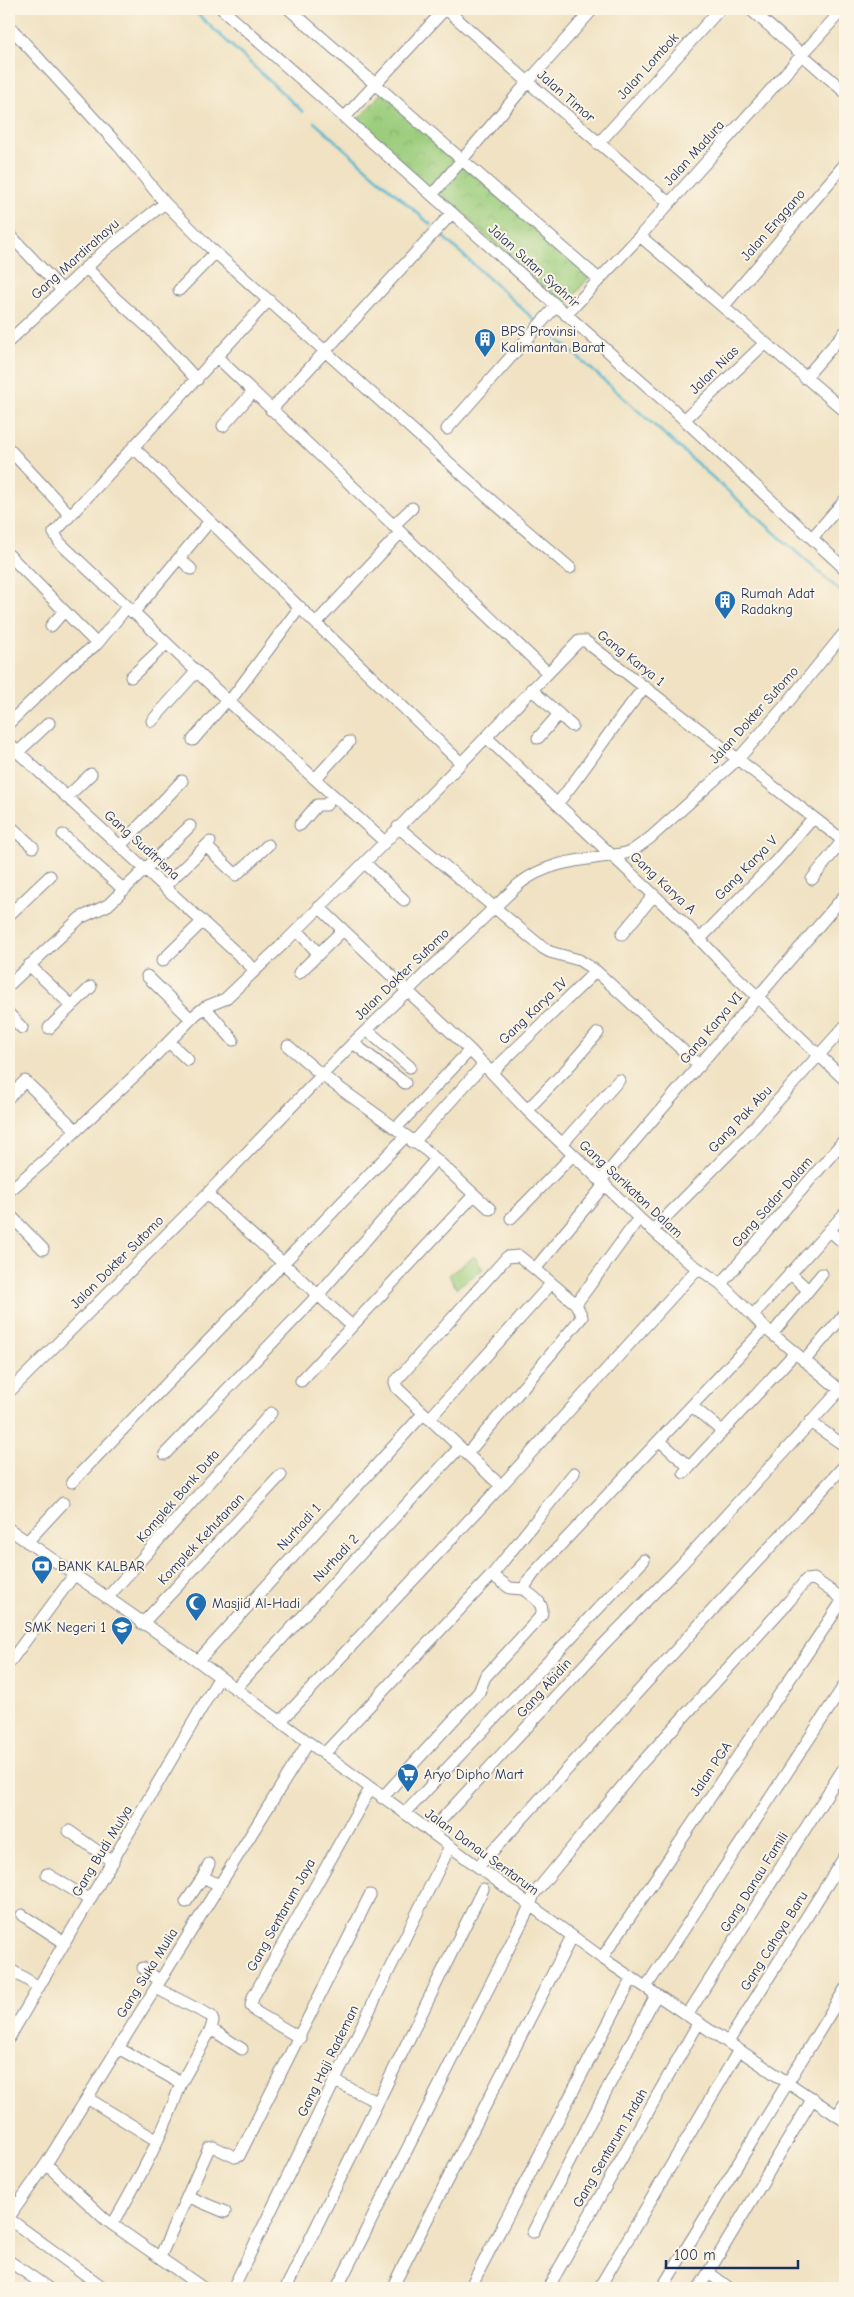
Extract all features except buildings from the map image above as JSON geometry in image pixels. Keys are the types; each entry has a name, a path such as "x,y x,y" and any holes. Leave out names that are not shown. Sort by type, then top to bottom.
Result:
{"street":[{"name":"Jalan Sutan Syahrir","path":"222,9 684,420 845,568"},
{"path":"289,9 462,162 600,280"},
{"path":"344,118 446,9"},
{"name":"Jalan Timor","path":"446,9 598,144 669,203"},
{"path":"432,195 593,9"},
{"name":"Jalan Lombok","path":"598,144 720,9"},
{"path":"750,9 803,53 845,92"},
{"name":"Jalan Madura","path":"566,315 640,236 843,9"},
{"path":"9,26 118,145 165,203 216,253 485,495 570,568"},
{"name":"Jalan Enggano","path":"723,307 845,164"},
{"name":"Gang Mardirahayu","path":"9,341 86,267 165,203"},
{"path":"271,410 452,213"},
{"path":"9,234 62,290"},
{"path":"640,236 845,411"},
{"path":"179,290 216,253"},
{"path":"86,267 152,331 196,380"},
{"path":"269,300 218,358 55,531 56,538 196,672 385,842"},
{"path":"447,429 556,306"},
{"path":"805,378 845,332"},
{"name":"Jalan Nias","path":"684,420 765,343"},
{"path":"218,358 547,672"},
{"path":"223,426 253,392"},
{"path":"134,448 317,622 461,763"},
{"path":"9,449 70,515"},
{"path":"812,538 845,500"},
{"path":"317,622 397,530 412,508"},
{"path":"9,722 67,667 97,644 179,558 210,521"},
{"path":"9,555 97,644"},
{"path":"179,558 191,569"},
{"path":"193,740 228,701 300,607"},
{"path":"51,626 64,611"},
{"name":"Jalan Dokter Sutomo","path":"9,1392 207,1194 366,1030 518,884 539,870 558,864 632,851 650,838 738,759 845,632"},
{"name":"Gang Karya 1","path":"9,1191 76,1130 191,1019 205,1007 222,1001 298,930 578,641 583,640 844,841"},
{"path":"131,677 166,644"},
{"path":"152,721 196,672"},
{"path":"557,804 589,764 617,720 644,688"},
{"path":"531,689 572,726"},
{"path":"538,738 559,714"},
{"path":"18,752 49,723"},
{"name":"Gang Karya A","path":"486,737 654,895 756,996 845,1080"},
{"path":"315,779 349,742"},
{"name":"Gang Suditrisna","path":"9,744 255,970"},
{"path":"67,797 91,774"},
{"path":"120,846 182,781"},
{"path":"300,825 316,806 326,805 333,796"},
{"name":"Gang Karya V","path":"700,939 776,861 813,818"},
{"path":"9,825 33,846"},
{"path":"9,985 80,918 103,908 124,890 190,826"},
{"path":"398,827 543,948 550,952 579,960 596,971 700,1066"},
{"path":"63,835 124,890"},
{"path":"812,879 844,841"},
{"path":"165,886 208,844 236,875 268,845"},
{"path":"365,863 404,900"},
{"path":"9,915 50,876"},
{"path":"622,934 654,895"},
{"name":"Gang Karya VI","path":"534,1269 756,996 845,895"},
{"name":"Gang Sarikaton Dalam","path":"319,908 470,1050 526,1110 639,1218 697,1269 707,1273 721,1284 768,1331 799,1358 844,1392"},
{"path":"162,961 203,921"},
{"path":"298,930 318,953"},
{"path":"299,973 342,930"},
{"path":"29,965 71,1005"},
{"name":"Gang Karya IV","path":"72,1482 284,1261 409,1140 596,971"},
{"path":"147,976 191,1019"},
{"path":"49,1028 90,987"},
{"path":"205,1007 233,1040"},
{"path":"9,1014 22,1028"},
{"name":"Gang Pak Abu","path":"653,1230 748,1134 845,1026"},
{"path":"366,1030 410,1067"},
{"path":"526,1110 565,1071 598,1033"},
{"path":"169,1042 188,1060"},
{"path":"353,1043 405,1083"},
{"path":"288,1046 323,1076 396,1128 436,1160 490,1209"},
{"path":"396,1128 470,1050"},
{"path":"562,1144 619,1080"},
{"path":"9,1097 25,1081 76,1130"},
{"name":"Gang Sadar Dalam","path":"721,1284 845,1139"},
{"path":"512,1218 573,1155"},
{"path":"165,1454 319,1294 436,1160"},
{"path":"207,1194 284,1261 352,1326"},
{"path":"301,1381 474,1195"},
{"path":"753,1315 845,1213"},
{"path":"9,1214 43,1249"},
{"path":"501,1486 396,1387 396,1381 507,1257 519,1256 576,1304 639,1218"},
{"path":"829,1230 845,1244"},
{"path":"280,1722 501,1486 697,1269"},
{"path":"790,1273 808,1290"},
{"path":"523,1589 534,1573 692,1406 768,1331 822,1274"},
{"name":"Nurhadi 1","path":"198,1662 426,1416 552,1284"},
{"name":"Nurhadi 2","path":"235,1690 463,1451 580,1321 582,1314 576,1304"},
{"path":"660,1440 686,1470 722,1431 845,1314"},
{"name":"Gang Abidin","path":"430,1832 681,1565 810,1422 844,1392"},
{"path":"692,1406 722,1431"},
{"name":"Komplek Bank Duta","path":"107,1598 270,1413"},
{"path":"810,1422 845,1446"},
{"path":"478,1867 845,1465"},
{"path":"324,1754 492,1575 574,1473"},
{"name":"Komplek Kehutanan","path":"142,1624 281,1474"},
{"path":"27,1542 63,1503"},
{"name":"Jalan Danau Sentarum","path":"9,1529 198,1662 450,1846 478,1867 486,1882 530,1906 602,1958 788,2081 841,2119"},
{"path":"405,1813 644,1560"},
{"path":"9,1663 74,1575"},
{"path":"382,1798 479,1692 485,1677 541,1616 543,1610 541,1604 523,1589 510,1588 492,1575"},
{"path":"337,2288 530,1906 534,1894 638,1767 806,1580 814,1578 844,1599"},
{"name":"Jalan PGA","path":"602,1958 844,1599"},
{"name":"Gang Budi Mulya","path":"9,2038 219,1678"},
{"path":"646,1987 845,1684"},
{"name":"Gang Suka Mulia","path":"9,2218 46,2164 308,1743"},
{"name":"Gang Danau Famili","path":"688,2014 842,1779 845,1766"},
{"name":"Gang Sentarum Jaya","path":"300,2038 256,2012 251,2006 253,1997 370,1788"},
{"path":"69,1831 113,1862"},
{"name":"Gang Haji Rademan","path":"233,2288 450,1846"},
{"name":"Gang Cahaya Baru","path":"728,2042 845,1856"},
{"path":"186,1902 203,1877 209,1864"},
{"path":"47,1874 90,1900"},
{"path":"203,1877 219,1885"},
{"path":"286,2288 486,1882"},
{"path":"160,2257 209,2148 214,2147 235,2157 239,2156 370,1896"},
{"path":"22,1915 65,1943"},
{"path":"392,2288 572,1936"},
{"path":"113,2224 142,2175 156,2140 170,2114 181,2083 213,2024 211,2016 158,1984 143,1968"},
{"path":"9,1969 39,1987"},
{"path":"470,2288 632,1978"},
{"path":"662,2288 845,1989"},
{"path":"533,2232 656,1994"},
{"name":"Gang Sentarum Indah","path":"548,2288 699,2022"},
{"path":"211,2029 242,2049"},
{"path":"118,2048 181,2083"},
{"path":"599,2288 739,2050"},
{"path":"335,2081 376,2102"},
{"path":"87,2098 156,2140"},
{"path":"700,2288 813,2098"},
{"path":"841,2119 845,2103"},
{"path":"46,2164 113,2224 203,2288"},
{"path":"188,2197 225,2212"},
{"path":"9,2218 104,2288"},
{"path":"9,2261 48,2288"},
{"path":"709,2273 729,2288"}],"green space":[{"path":"382,92 591,275 565,306 356,122"},
{"path":"474,1256 483,1269 456,1288 449,1275"}],"waterway":[{"path":"192,9 303,112"},
{"path":"314,122 431,225"},
{"path":"441,235 538,323"},
{"path":"543,326 840,591 845,599"}],"place":[{"name":"BPS Provinsi Kalimantan Barat","path":"485,358"},
{"name":"Rumah Adat Radakng","path":"725,620"},
{"name":"BANK KALBAR","path":"42,1585"},
{"name":"Masjid Al-Hadi","path":"196,1622"},
{"name":"SMK Negeri 1","path":"122,1646"},
{"name":"Aryo Dipho Mart","path":"408,1793"}]}
